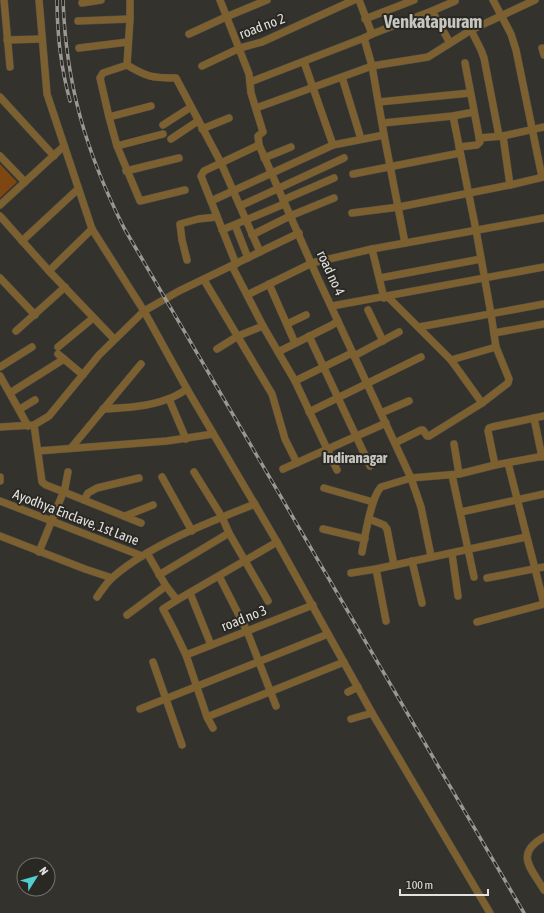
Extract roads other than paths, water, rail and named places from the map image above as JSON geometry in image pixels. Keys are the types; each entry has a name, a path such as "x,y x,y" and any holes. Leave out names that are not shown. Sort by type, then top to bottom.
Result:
{"street":[{"path":"4,0 2,16 7,40 10,67"},
{"path":"38,0 47,94 92,229 144,311 187,389 277,542 372,713 490,913"},
{"path":"82,3 101,0"},
{"path":"127,65 130,0"},
{"path":"220,0 249,74 251,93 263,132 257,138 259,145 204,171 201,176 234,265 247,295 295,381 337,470"},
{"path":"189,34 267,0"},
{"name":"road no 2","path":"202,66 240,48 262,42 354,0"},
{"path":"359,0 372,34"},
{"path":"365,19 414,0"},
{"path":"250,82 304,62 456,0"},
{"path":"352,213 398,207 468,194 543,177 516,50 511,34 493,0"},
{"path":"256,108 372,66 428,57 471,30 535,0"},
{"path":"432,11 450,43"},
{"path":"78,21 130,19"},
{"path":"471,30 479,44 484,58 510,185"},
{"path":"364,38 372,66 405,243"},
{"path":"7,40 41,39"},
{"path":"79,48 128,42"},
{"path":"0,50 8,50"},
{"path":"304,62 333,145"},
{"path":"353,174 477,145 480,142 465,63"},
{"path":"185,190 140,201 126,171 108,117 100,78 103,73 127,65 144,75 157,78 176,78 234,191 260,252"},
{"path":"342,77 361,139"},
{"path":"379,102 470,93"},
{"path":"0,97 54,156"},
{"path":"108,117 151,106"},
{"path":"163,125 191,107"},
{"path":"383,123 453,116 474,112"},
{"path":"395,443 421,430 429,436 482,402 508,383 509,379 496,347 485,278 453,116"},
{"path":"202,129 229,118"},
{"path":"171,139 198,121"},
{"path":"479,138 501,136 544,127"},
{"path":"117,146 163,134"},
{"path":"211,201 333,145 384,135"},
{"name":"road no 4","path":"259,145 283,202 412,478 431,556"},
{"path":"0,205 64,146"},
{"path":"264,158 291,147"},
{"path":"0,156 25,182"},
{"path":"126,171 178,158"},
{"path":"240,206 344,158"},
{"path":"222,230 334,178"},
{"path":"22,241 78,189"},
{"path":"252,235 290,216 334,198"},
{"path":"0,216 49,271 114,339"},
{"path":"187,260 180,224 198,219 217,217"},
{"path":"247,295 312,263 372,249 544,218"},
{"path":"235,225 248,258"},
{"path":"49,271 92,229"},
{"path":"0,427 31,426 49,416 99,355 144,311 179,291 299,234"},
{"path":"372,249 386,297 419,327 451,360 482,402"},
{"path":"380,278 481,259"},
{"path":"332,306 544,267"},
{"path":"0,278 35,315"},
{"path":"204,280 272,394 285,439 297,464"},
{"path":"269,284 295,343"},
{"path":"16,331 65,287"},
{"path":"419,327 544,304"},
{"path":"368,310 383,341"},
{"path":"287,324 306,314"},
{"path":"83,375 64,360 58,350 93,318"},
{"path":"278,352 338,321"},
{"path":"494,334 544,324"},
{"path":"217,349 238,336 263,326"},
{"path":"295,381 383,341 399,332"},
{"path":"309,336 370,466"},
{"path":"0,367 32,347"},
{"path":"451,360 496,347"},
{"path":"309,412 420,357"},
{"path":"10,393 64,360"},
{"path":"71,448 141,364"},
{"path":"0,376 31,426 38,451 42,482 141,522"},
{"path":"103,410 158,403 187,389"},
{"path":"169,399 186,439"},
{"path":"20,409 35,400"},
{"path":"381,413 409,401"},
{"path":"495,465 488,431 489,428 544,416"},
{"path":"362,552 373,502 381,486 412,478 455,474 543,456 534,418"},
{"path":"283,469 386,423"},
{"path":"38,451 186,439 213,434"},
{"path":"454,444 455,474 474,577"},
{"path":"477,622 544,604 508,462"},
{"path":"39,552 64,492 68,472"},
{"path":"194,472 222,517 229,533 268,601"},
{"path":"84,500 88,493 97,488 138,478"},
{"path":"162,478 192,530"},
{"path":"324,488 373,502"},
{"path":"461,512 544,494"},
{"name":"Ayodhya Enclave, 1st Lane","path":"0,502 144,554"},
{"path":"97,597 112,578 144,554 192,530 255,504"},
{"path":"125,516 153,505"},
{"path":"369,518 384,525 387,529 394,566"},
{"path":"323,529 364,539"},
{"path":"159,575 229,533"},
{"path":"0,536 39,552 112,578"},
{"path":"351,573 394,566 431,556 452,554 526,537"},
{"path":"213,728 207,717 186,655 163,609 277,542"},
{"path":"144,554 177,600"},
{"path":"452,554 458,596"},
{"path":"412,561 422,603"},
{"path":"487,578 544,567"},
{"path":"376,569 386,621"},
{"path":"219,576 247,631 276,706"},
{"path":"127,614 166,586"},
{"path":"190,593 211,645"},
{"name":"road no 3","path":"186,655 313,606"},
{"path":"140,708 328,634"},
{"path":"153,662 167,698 182,745"},
{"path":"207,717 344,662"},
{"path":"348,692 358,687"},
{"path":"351,719 372,713"},
{"path":"544,838 534,843 529,849 527,856 528,865 544,890"}],"railway":[{"path":"57,0 60,51 70,101"},
{"path":"63,0 68,61 80,117 99,172 124,228 524,913"}],"district":[{"name":"Venkatapuram","path":"433,22"},
{"name":"Indiranagar","path":"355,458"}]}
